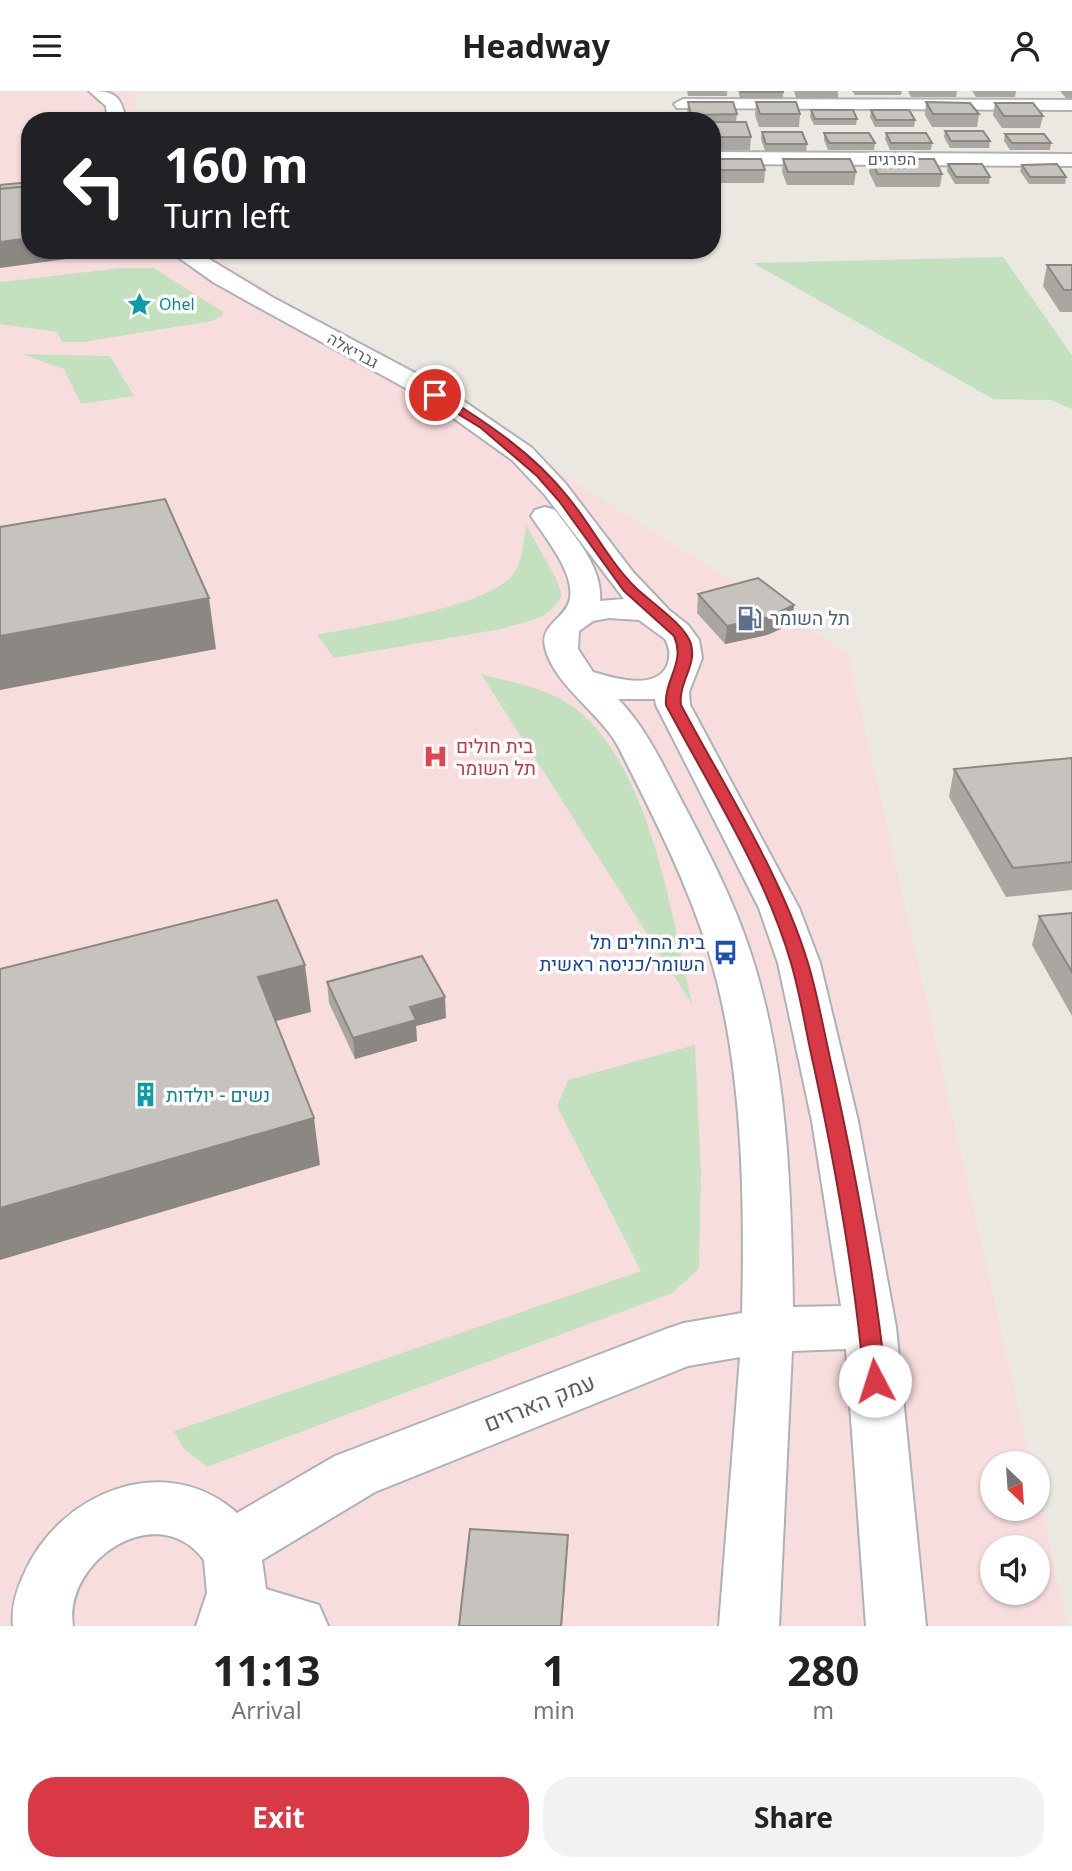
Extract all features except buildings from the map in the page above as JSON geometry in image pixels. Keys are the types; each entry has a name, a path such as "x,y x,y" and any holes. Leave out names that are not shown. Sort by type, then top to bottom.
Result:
{"street":[{"path":"98,91 114,104 115,112"},
{"path":"1043,98 1064,125"},
{"path":"683,104 1043,98 1072,105"},
{"name":"הפרגים","path":"721,158 1072,160"},
{"name":"גבריאלה","path":"166,259 203,283 414,402 461,432 499,462 536,503 573,557 585,589 585,601 573,619"},
{"name":"גבריאלה","path":"193,259 435,395 502,439 541,473 563,498 629,588 658,617"},
{"path":"749,1626 768,1330 763,1127 752,1034 717,916 694,863 628,731 562,655 559,642 561,631 573,619 602,609 647,612 680,634 686,653 681,674 672,692 674,705 779,908 800,963 835,1121 870,1327 896,1626"},
{"path":"583,680 605,688 633,691 671,682 681,674"},
{"name":"עמק הארזים","path":"230,1548 355,1474 684,1345 768,1330 870,1327"},
{"path":"43,1626 46,1590 58,1563 79,1538 106,1520 134,1510 164,1507 191,1514 213,1527 230,1548 236,1570 237,1594 228,1623 270,1618 298,1626"}],"shaded area":[{"name":"בית חולים תל השומר","path":"0,91 137,91 137,112 21,112 21,259 218,259 848,654 1028,1451 980,1451 980,1521 1044,1521 1048,1535 980,1535 980,1605 1050,1605 1050,1546 1068,1626 0,1626"}],"green space":[{"path":"1003,257 1072,355 1072,409 1051,400 993,399 753,263"},
{"path":"121,268 154,268 223,312 222,316 212,321 84,342 62,342 57,332 0,324 0,282"},
{"path":"22,354 110,356 134,396 81,404 64,369"},
{"path":"526,525 556,578 562,595 556,605 543,616 501,629 334,658 317,635 449,607 497,588 512,576 518,565"},
{"path":"481,674 540,690 572,706 599,731 621,764 639,801 653,842 692,1004"},
{"path":"695,1045 701,1172 699,1269 672,1293 207,1467 183,1448 174,1431 641,1271 557,1106 568,1080"}],"place":[{"name":"Ohel","path":"139,304"},
{"name":"תל השומר","path":"750,618"},
{"name":"בית חולים תל השומר","path":"436,757"},
{"name":"בית החולים תל השומר/כניסה ראשית","path":"725,953"},
{"name":"נשים - יולדות","path":"146,1095"}],"route":[{"path":"435,395 484,426 524,456 541,473 563,498 629,588 658,617 680,634 685,645 685,664 672,692 674,705 779,908 800,963 835,1121 870,1327 875,1381"}]}
